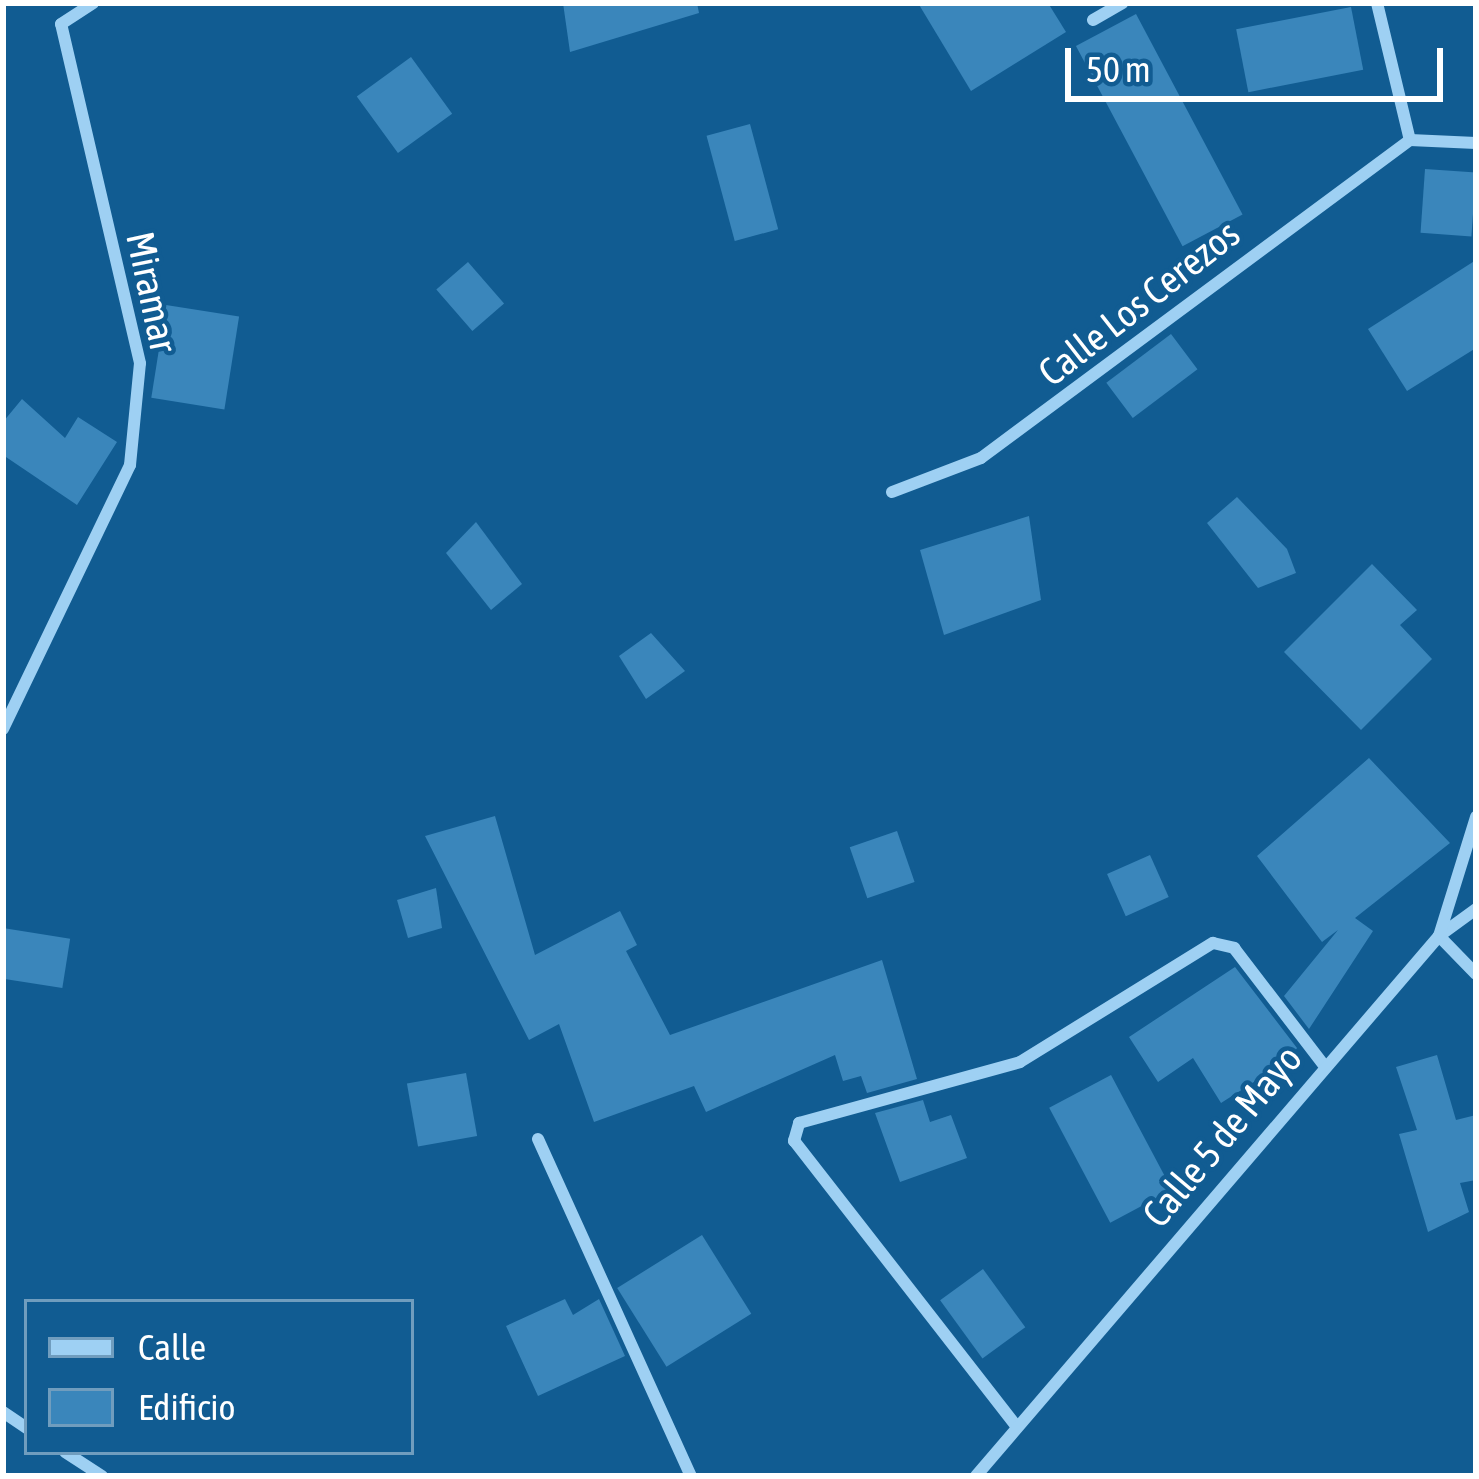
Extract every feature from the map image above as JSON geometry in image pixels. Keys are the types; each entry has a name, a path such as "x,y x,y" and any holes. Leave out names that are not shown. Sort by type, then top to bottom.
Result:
{"street":[{"name":"Miramar","path":"3,729 130,465 140,363 61,24 93,3"},
{"path":"1093,20 1123,3"},
{"path":"1377,3 1410,140 1476,143"},
{"name":"Calle Los Cerezos","path":"892,492 981,458 1410,140"},
{"name":"Calle 5 de Mayo","path":"976,1476 1323,1064 1439,936 1476,817"},
{"path":"1476,909 1439,936 1476,974"},
{"path":"1017,1427 794,1141 799,1123 1020,1061 1213,943 1234,948 1323,1064"},
{"path":"538,1139 692,1476"},
{"path":"70,1455 102,1476"}],"building":[{"path":"563,3 697,3 699,13 570,52"},
{"path":"918,3 1048,3 1066,32 971,91"},
{"path":"1351,7 1363,70 1248,92 1236,29"},
{"path":"1136,14 1243,214 1183,246 1076,46"},
{"path":"411,57 452,114 398,153 357,96"},
{"path":"750,124 778,229 735,241 707,136"},
{"path":"1425,169 1476,173 1471,236 1421,233"},
{"path":"1476,260 1476,348 1407,391 1368,329"},
{"path":"468,262 504,304 472,331 436,290"},
{"path":"166,305 239,317 224,409 151,398"},
{"path":"1171,334 1197,369 1133,418 1106,383"},
{"path":"22,399 65,438 78,417 117,442 77,505 3,455 3,422"},
{"path":"1237,497 1287,549 1296,573 1258,588 1207,523"},
{"path":"1029,516 1041,600 944,635 920,550"},
{"path":"476,522 522,584 491,610 446,553"},
{"path":"1372,564 1417,610 1400,625 1432,659 1361,730 1284,652"},
{"path":"651,633 685,671 646,699 619,656"},
{"path":"1369,758 1450,843 1355,918 1373,931 1309,1029 1284,996 1338,930 1322,942 1257,856"},
{"path":"495,816 535,955 620,911 637,945 626,951 670,1035 882,960 917,1079 867,1093 861,1076 843,1081 835,1055 706,1112 694,1086 594,1122 559,1024 529,1040 425,836"},
{"path":"897,831 915,882 867,898 850,847"},
{"path":"1150,855 1169,897 1126,916 1107,874"},
{"path":"436,888 442,928 408,938 397,900"},
{"path":"3,928 70,939 62,988 3,979"},
{"path":"1235,967 1297,1048 1290,1059 1221,1103 1193,1058 1158,1082 1129,1037"},
{"path":"1437,1055 1456,1120 1476,1115 1476,1180 1460,1183 1469,1212 1428,1232 1399,1134 1417,1130 1396,1067"},
{"path":"466,1073 477,1136 418,1146 407,1083"},
{"path":"1111,1075 1172,1190 1110,1223 1049,1108"},
{"path":"923,1100 930,1122 951,1115 967,1158 900,1182 875,1113"},
{"path":"702,1235 751,1314 666,1367 617,1288"},
{"path":"983,1269 1025,1327 982,1358 940,1300"},
{"path":"565,1299 573,1315 599,1299 625,1356 538,1396 506,1326"}]}
